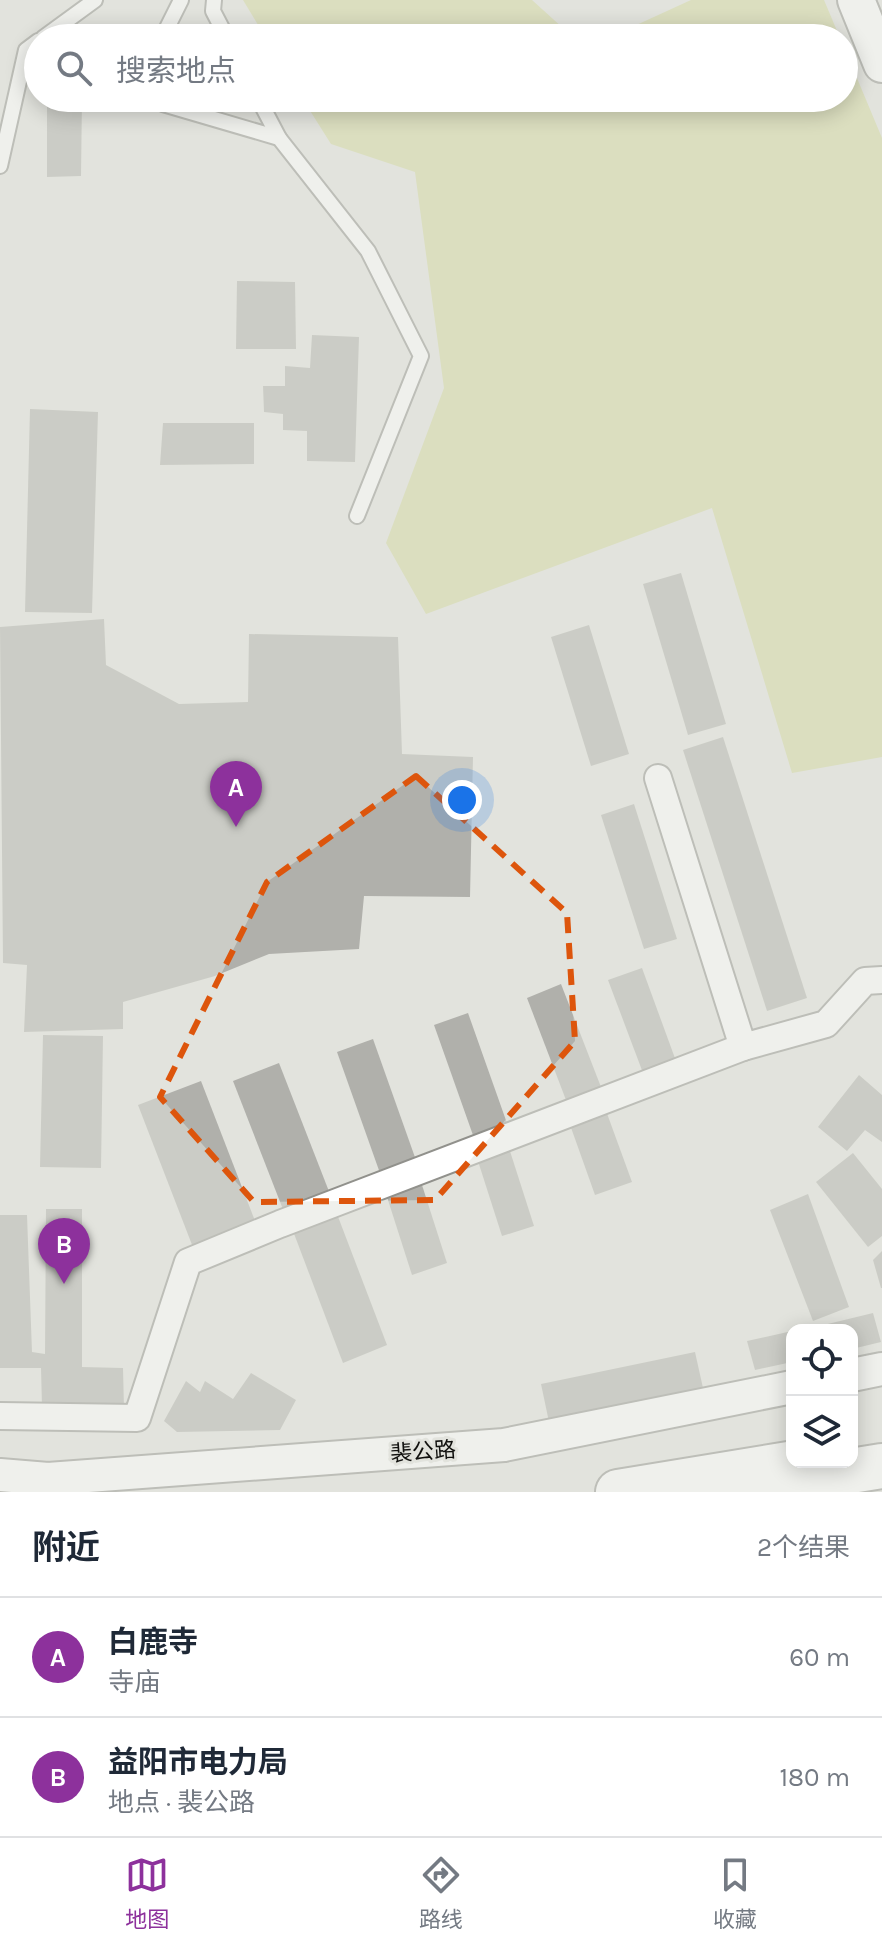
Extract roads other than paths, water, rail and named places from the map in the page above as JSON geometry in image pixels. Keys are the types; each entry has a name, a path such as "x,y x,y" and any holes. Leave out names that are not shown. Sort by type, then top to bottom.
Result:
{"highway":[{"path":"858,1453 882,1449"},
{"path":"618,1492 736,1484 882,1466"},
{"path":"736,1484 786,1467"}],"main road":[{"path":"856,0 882,64"}],"street":[{"path":"658,778 743,1047"},
{"path":"0,1416 137,1418 188,1262 743,1047 826,1024 865,981 882,980"},
{"path":"858,1374 882,1369"},
{"name":"裴公路","path":"0,1475 48,1479 504,1445 786,1388"},
{"name":"裴公路","path":"19,1492 48,1479"}],"lane":[{"path":"62,24 95,0"},
{"path":"169,24 181,0"},
{"path":"214,0 213,11 220,24"},
{"path":"0,166 24,59"},
{"path":"190,112 279,138"},
{"path":"265,112 279,138 368,251 421,356 357,516"}],"place":[{"name":"白鹿寺","path":"236,827"},
{"name":"益阳市电力局","path":"64,1284"}]}
